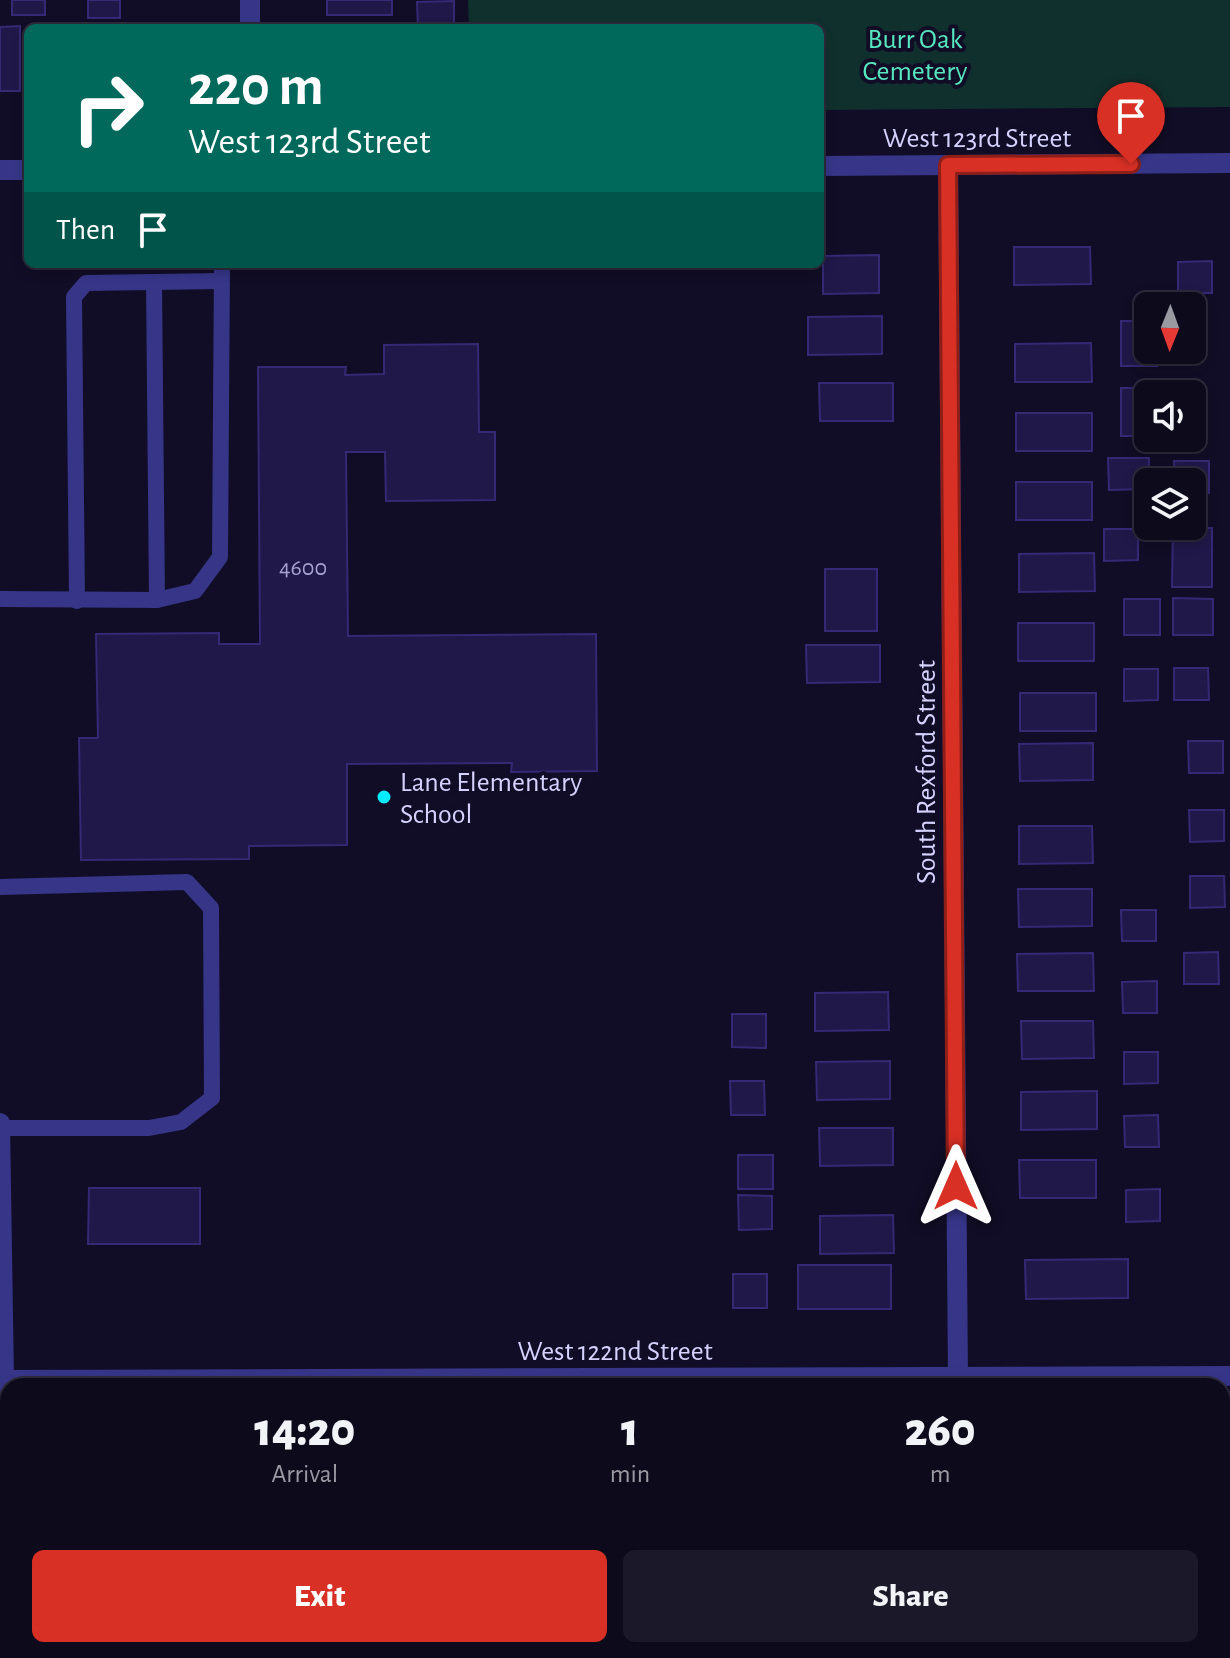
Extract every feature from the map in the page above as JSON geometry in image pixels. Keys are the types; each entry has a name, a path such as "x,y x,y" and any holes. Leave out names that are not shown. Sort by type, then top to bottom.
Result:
{"street":[{"path":"250,0 250,24"},
{"name":"West 123rd Street","path":"824,166 1230,163"},
{"name":"South Rexford Street","path":"948,165 958,1378"},
{"path":"0,170 24,170"},
{"path":"0,1126 2,1378"},
{"name":"West 122nd Street","path":"958,1378 1230,1376"}],"lane":[{"path":"0,599 77,601 157,600 195,591 220,557 221,272 154,282 86,283 74,297 77,601"},
{"path":"154,282 157,600"},
{"path":"0,887 187,882 211,908 212,1098 181,1122 149,1128 0,1126"}],"green space":[{"name":"Burr Oak Cemetery","path":"468,0 1230,0 1230,107 824,110 824,24 469,24"}],"building":[{"path":"12,0 45,0 45,15 12,15"},
{"path":"88,0 120,0 120,18 88,18"},
{"path":"327,0 392,0 392,15 327,15"},
{"path":"454,1 454,24 418,24 417,2"},
{"path":"20,26 20,91 0,91 0,27"},
{"path":"1014,247 1090,247 1091,284 1014,285"},
{"path":"879,255 879,293 823,294 824,256"},
{"path":"1212,261 1212,293 1178,292 1178,262"},
{"path":"882,316 882,354 808,355 808,317"},
{"path":"1121,321 1134,321 1134,364 1157,366 1121,366"},
{"path":"1091,343 1092,382 1015,382 1015,344"},
{"path":"478,344 479,432 495,432 495,500 386,501 385,452 346,452 348,636 596,634 597,771 511,772 512,763 347,764 347,845 249,846 249,859 81,860 79,738 98,738 96,634 219,633 219,644 260,644 258,367 346,367 345,375 384,374 384,345"},
{"path":"819,383 893,383 893,421 820,421"},
{"path":"1121,388 1134,388 1134,436 1121,436"},
{"path":"1016,413 1092,413 1092,451 1016,451"},
{"path":"1108,458 1149,458 1149,468 1134,468 1134,489 1109,490"},
{"path":"1174,461 1209,461 1209,493 1206,493 1206,468 1174,468"},
{"path":"1016,482 1092,482 1092,520 1016,520"},
{"path":"1206,528 1212,528 1212,587 1172,587 1173,540 1206,540"},
{"path":"1104,529 1134,529 1134,540 1138,540 1138,560 1104,561"},
{"path":"1094,553 1095,591 1019,592 1019,554"},
{"path":"825,569 877,569 877,631 825,631"},
{"path":"1173,598 1213,599 1213,635 1173,635"},
{"path":"1124,599 1160,599 1160,635 1124,635"},
{"path":"1018,623 1094,623 1094,661 1018,661"},
{"path":"806,645 880,645 880,682 807,683"},
{"path":"1174,668 1208,668 1209,700 1174,700"},
{"path":"1124,669 1158,669 1158,700 1124,701"},
{"path":"1020,693 1096,693 1096,731 1020,731"},
{"path":"1188,741 1223,741 1223,773 1189,773"},
{"path":"1093,743 1093,780 1020,781 1019,744"},
{"path":"1189,810 1224,810 1224,841 1190,842"},
{"path":"1019,826 1092,826 1093,863 1019,864"},
{"path":"1190,876 1224,876 1225,907 1190,908"},
{"path":"1018,889 1092,889 1092,926 1019,927"},
{"path":"1121,910 1156,910 1156,941 1122,941"},
{"path":"1218,952 1219,984 1184,984 1184,953"},
{"path":"1093,953 1094,991 1018,991 1017,954"},
{"path":"1157,981 1157,1013 1123,1013 1122,982"},
{"path":"888,992 889,1030 815,1031 815,993"},
{"path":"732,1014 766,1014 766,1048 732,1047"},
{"path":"1021,1021 1093,1021 1094,1058 1022,1059"},
{"path":"1124,1052 1158,1052 1158,1083 1124,1084"},
{"path":"890,1061 890,1099 817,1100 816,1062"},
{"path":"730,1081 764,1081 765,1115 731,1115"},
{"path":"1097,1091 1097,1129 1021,1130 1021,1092"},
{"path":"1158,1115 1159,1147 1125,1147 1124,1116"},
{"path":"819,1128 893,1128 893,1165 820,1166"},
{"path":"738,1155 773,1155 773,1189 738,1189"},
{"path":"1019,1160 1096,1160 1096,1198 1020,1198"},
{"path":"89,1188 200,1188 200,1244 88,1244"},
{"path":"1160,1189 1160,1221 1126,1222 1126,1190"},
{"path":"738,1195 772,1196 772,1229 739,1230"},
{"path":"893,1215 894,1253 820,1254 820,1216"},
{"path":"1128,1259 1128,1298 1026,1299 1025,1260"},
{"path":"798,1265 891,1265 891,1309 798,1309"},
{"path":"733,1274 767,1274 767,1308 733,1308"}],"place":[{"name":"Lane Elementary School","path":"384,797"}],"route":[{"path":"956,1186 948,165 1131,164"}]}
